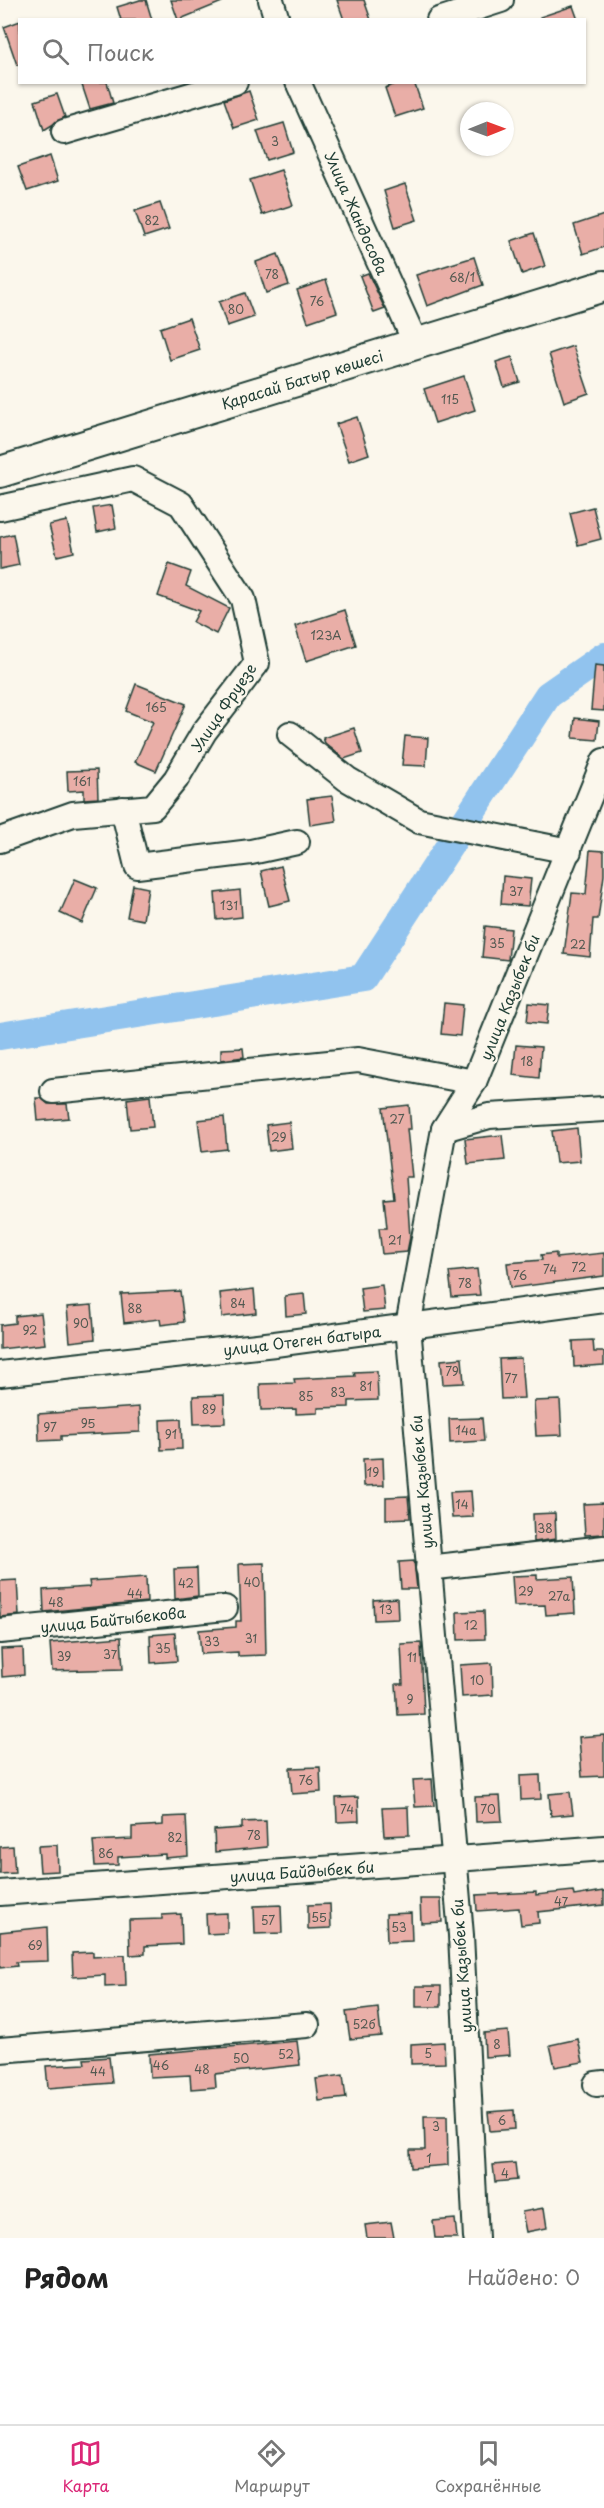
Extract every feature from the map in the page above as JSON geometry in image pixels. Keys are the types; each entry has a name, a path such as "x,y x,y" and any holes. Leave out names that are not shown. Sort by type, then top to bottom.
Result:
{"main road":[{"name":"Қарасай Батыр көшесі","path":"0,472 604,286"}],"street":[{"path":"271,0 276,18"},
{"path":"445,18 501,0"},
{"path":"64,132 228,84"},
{"name":"Улица Жандосова","path":"299,84 416,344"},
{"name":"Улица Фруезе","path":"0,508 133,479 181,504 243,599 257,663 204,732 176,779 153,807 73,814 0,840"},
{"path":"290,734 347,779 420,821 569,851"},
{"name":"улица Казыбек би","path":"476,2238 461,1935 408,1326 444,1129 474,1082 604,762"},
{"path":"123,809 137,866 251,852 297,842"},
{"path":"52,1091 358,1060 474,1082"},
{"path":"444,1129 489,1116 604,1109"},
{"name":"улица Отеген батыра","path":"0,1374 408,1326 604,1300"},
{"path":"428,1568 604,1548"},
{"name":"улица Байтыбекова","path":"0,1631 225,1608"},
{"name":"улица Байдыбек би","path":"0,1893 604,1848"},
{"path":"0,2050 307,2025"}],"building":[{"path":"146,0 151,18 120,18 117,7"},
{"path":"171,0 222,0 222,2 183,18 177,18"},
{"path":"337,0 364,0 370,18 343,18"},
{"path":"573,6 577,18 540,18"},
{"path":"18,22 18,65 17,65 4,27"},
{"path":"82,84 108,84 113,103 90,109"},
{"path":"396,84 415,84 423,108 395,117 385,88"},
{"path":"249,91 259,120 234,128 224,100"},
{"path":"57,94 65,117 44,130 35,101"},
{"path":"284,123 293,152 267,160 257,131"},
{"path":"50,156 58,181 27,191 18,167"},
{"path":"281,170 293,205 262,215 250,180"},
{"path":"405,184 417,220 395,227 384,191"},
{"path":"160,203 169,229 144,237 135,211"},
{"path":"604,215 604,247 583,254 574,225"},
{"path":"534,233 545,266 522,274 511,241"},
{"path":"278,254 289,285 266,293 256,262"},
{"path":"474,257 483,285 427,306 416,275"},
{"path":"368,273 385,309 374,313 360,276"},
{"path":"326,280 337,312 308,322 297,290"},
{"path":"245,293 254,317 227,326 219,302"},
{"path":"189,318 200,350 170,360 160,328"},
{"path":"573,346 589,393 564,402 549,354"},
{"path":"512,357 520,382 504,387 496,362"},
{"path":"464,376 475,410 435,423 424,389"},
{"path":"357,417 369,454 349,461 336,424"},
{"path":"112,505 116,528 97,532 93,508"},
{"path":"593,507 601,539 578,545 570,513"},
{"path":"67,521 74,552 57,556 49,525"},
{"path":"13,534 19,565 0,569 0,537"},
{"path":"169,564 191,572 186,586 229,608 216,634 193,622 199,611 158,596"},
{"path":"345,610 356,645 306,661 295,626"},
{"path":"595,665 604,666 604,711 591,710"},
{"path":"136,684 186,704 156,771 135,762 153,722 126,711"},
{"path":"575,718 599,721 597,740 573,738"},
{"path":"354,728 362,753 344,759 325,743 323,738"},
{"path":"405,736 428,738 426,766 402,765"},
{"path":"97,770 98,798 84,799 84,790 68,791 67,771"},
{"path":"332,796 336,821 310,825 307,799"},
{"path":"590,850 604,851 604,875 598,919 593,919 590,957 564,954 572,893 586,894"},
{"path":"281,866 290,901 269,906 261,871"},
{"path":"503,876 531,879 528,906 501,904"},
{"path":"75,879 97,888 82,923 60,913"},
{"path":"133,885 148,888 143,920 127,917"},
{"path":"240,890 242,917 217,920 215,893"},
{"path":"485,926 511,929 508,960 482,957"},
{"path":"444,1003 463,1005 460,1036 441,1034"},
{"path":"529,1003 549,1005 547,1024 527,1022"},
{"path":"516,1045 541,1047 539,1078 513,1075"},
{"path":"243,1048 244,1057 221,1060 221,1049"},
{"path":"150,1096 153,1127 130,1129 127,1099"},
{"path":"36,1098 41,1098 48,1104 67,1104 69,1118 38,1121"},
{"path":"409,1105 411,1129 407,1129 412,1177 406,1177 410,1237 407,1252 382,1254 379,1228 387,1228 384,1199 394,1198 383,1108"},
{"path":"224,1117 227,1149 202,1152 198,1120"},
{"path":"289,1122 292,1148 269,1151 266,1125"},
{"path":"577,1128 580,1161 556,1163 552,1131"},
{"path":"502,1135 505,1160 468,1164 465,1139"},
{"path":"556,1253 556,1258 604,1253 604,1276 510,1288 507,1263 542,1260 541,1255"},
{"path":"477,1269 480,1295 452,1297 449,1272"},
{"path":"382,1285 385,1310 363,1312 360,1288"},
{"path":"254,1289 256,1313 222,1317 220,1293"},
{"path":"180,1291 184,1322 161,1325 160,1319 124,1323 121,1294"},
{"path":"304,1294 306,1314 286,1316 285,1296"},
{"path":"92,1305 95,1339 70,1342 67,1307"},
{"path":"41,1313 45,1344 0,1349 0,1325 15,1323 15,1316"},
{"path":"593,1340 594,1352 604,1352 604,1365 574,1367 573,1341"},
{"path":"462,1358 464,1383 443,1384 441,1360"},
{"path":"521,1358 524,1398 501,1399 499,1359"},
{"path":"377,1371 378,1400 349,1401 349,1407 318,1408 318,1413 296,1414 296,1409 261,1410 260,1384 295,1383 294,1379 355,1376 354,1372"},
{"path":"224,1395 225,1423 194,1424 193,1396"},
{"path":"560,1400 562,1435 536,1436 534,1401"},
{"path":"139,1407 140,1432 61,1436 61,1440 39,1441 38,1414"},
{"path":"482,1418 484,1441 450,1443 449,1419"},
{"path":"181,1419 182,1449 161,1450 160,1420"},
{"path":"383,1458 384,1485 364,1486 363,1459"},
{"path":"471,1491 473,1517 452,1518 450,1492"},
{"path":"408,1496 410,1518 386,1519 386,1497"},
{"path":"604,1503 604,1534 585,1535 583,1504"},
{"path":"555,1513 556,1539 534,1542 533,1514"},
{"path":"414,1561 417,1589 401,1589 399,1562"},
{"path":"264,1563 266,1655 238,1656 238,1652 201,1654 199,1630 236,1627 236,1621 241,1621 239,1564"},
{"path":"197,1568 198,1596 175,1599 174,1569"},
{"path":"537,1575 537,1579 573,1577 575,1613 546,1615 545,1605 514,1606 512,1576"},
{"path":"146,1577 147,1602 44,1612 43,1590 90,1587 89,1581"},
{"path":"17,1580 19,1615 0,1617 0,1581"},
{"path":"397,1598 398,1619 374,1620 373,1600"},
{"path":"484,1611 485,1639 458,1640 457,1612"},
{"path":"175,1633 177,1661 151,1663 150,1635"},
{"path":"121,1637 123,1669 52,1671 50,1643"},
{"path":"421,1643 424,1714 398,1715 396,1684 403,1684 401,1644"},
{"path":"23,1648 24,1675 2,1677 1,1649"},
{"path":"492,1663 493,1695 462,1697 460,1665"},
{"path":"604,1735 604,1776 582,1777 579,1737"},
{"path":"320,1767 321,1792 292,1794 290,1768"},
{"path":"540,1775 541,1799 521,1800 520,1776"},
{"path":"432,1779 434,1806 415,1807 413,1780"},
{"path":"570,1792 573,1814 551,1816 549,1794"},
{"path":"500,1796 502,1821 476,1822 475,1797"},
{"path":"358,1797 359,1821 337,1822 336,1798"},
{"path":"408,1807 409,1835 384,1836 382,1808"},
{"path":"186,1816 188,1856 165,1858 165,1854 118,1857 118,1865 95,1866 93,1841 132,1839 132,1827 163,1825 163,1817"},
{"path":"266,1821 267,1847 215,1852 214,1830 242,1828 242,1822"},
{"path":"57,1845 58,1871 40,1872 38,1846"},
{"path":"13,1846 15,1873 0,1874 0,1847"},
{"path":"573,1891 574,1896 604,1891 604,1905 538,1912 539,1923 521,1925 519,1908 477,1911 476,1895 536,1892 536,1895"},
{"path":"420,1899 441,1899 442,1922 421,1923"},
{"path":"330,1904 331,1928 308,1929 308,1905"},
{"path":"281,1905 282,1933 255,1934 254,1906"},
{"path":"227,1913 227,1933 207,1934 206,1914"},
{"path":"411,1913 412,1941 387,1942 386,1914"},
{"path":"181,1914 182,1944 145,1946 145,1954 130,1955 129,1920 162,1919 162,1915"},
{"path":"47,1927 48,1961 16,1962 17,1966 0,1968 0,1932"},
{"path":"93,1952 93,1957 125,1955 126,1986 105,1987 105,1975 73,1977 72,1953"},
{"path":"416,1986 441,1986 441,2007 416,2007"},
{"path":"378,2008 381,2036 350,2039 346,2012"},
{"path":"508,2031 510,2055 485,2057 484,2033"},
{"path":"578,2039 583,2062 555,2067 550,2045"},
{"path":"297,2041 300,2065 215,2074 216,2087 191,2089 190,2075 150,2077 149,2054"},
{"path":"444,2042 445,2063 411,2064 411,2044"},
{"path":"109,2057 112,2083 48,2088 46,2066 85,2064 84,2059"},
{"path":"343,2075 346,2098 319,2101 316,2079"},
{"path":"514,2110 515,2129 490,2131 488,2112"},
{"path":"424,2116 447,2116 448,2165 411,2168 410,2150 425,2150"},
{"path":"515,2163 517,2180 495,2182 493,2165"},
{"path":"544,2208 547,2228 526,2232 522,2212"},
{"path":"455,2219 457,2238 435,2238 433,2221"},
{"path":"391,2222 394,2238 367,2238 365,2225"}],"waterway":[{"path":"0,1036 363,978 548,695 604,656"}]}
